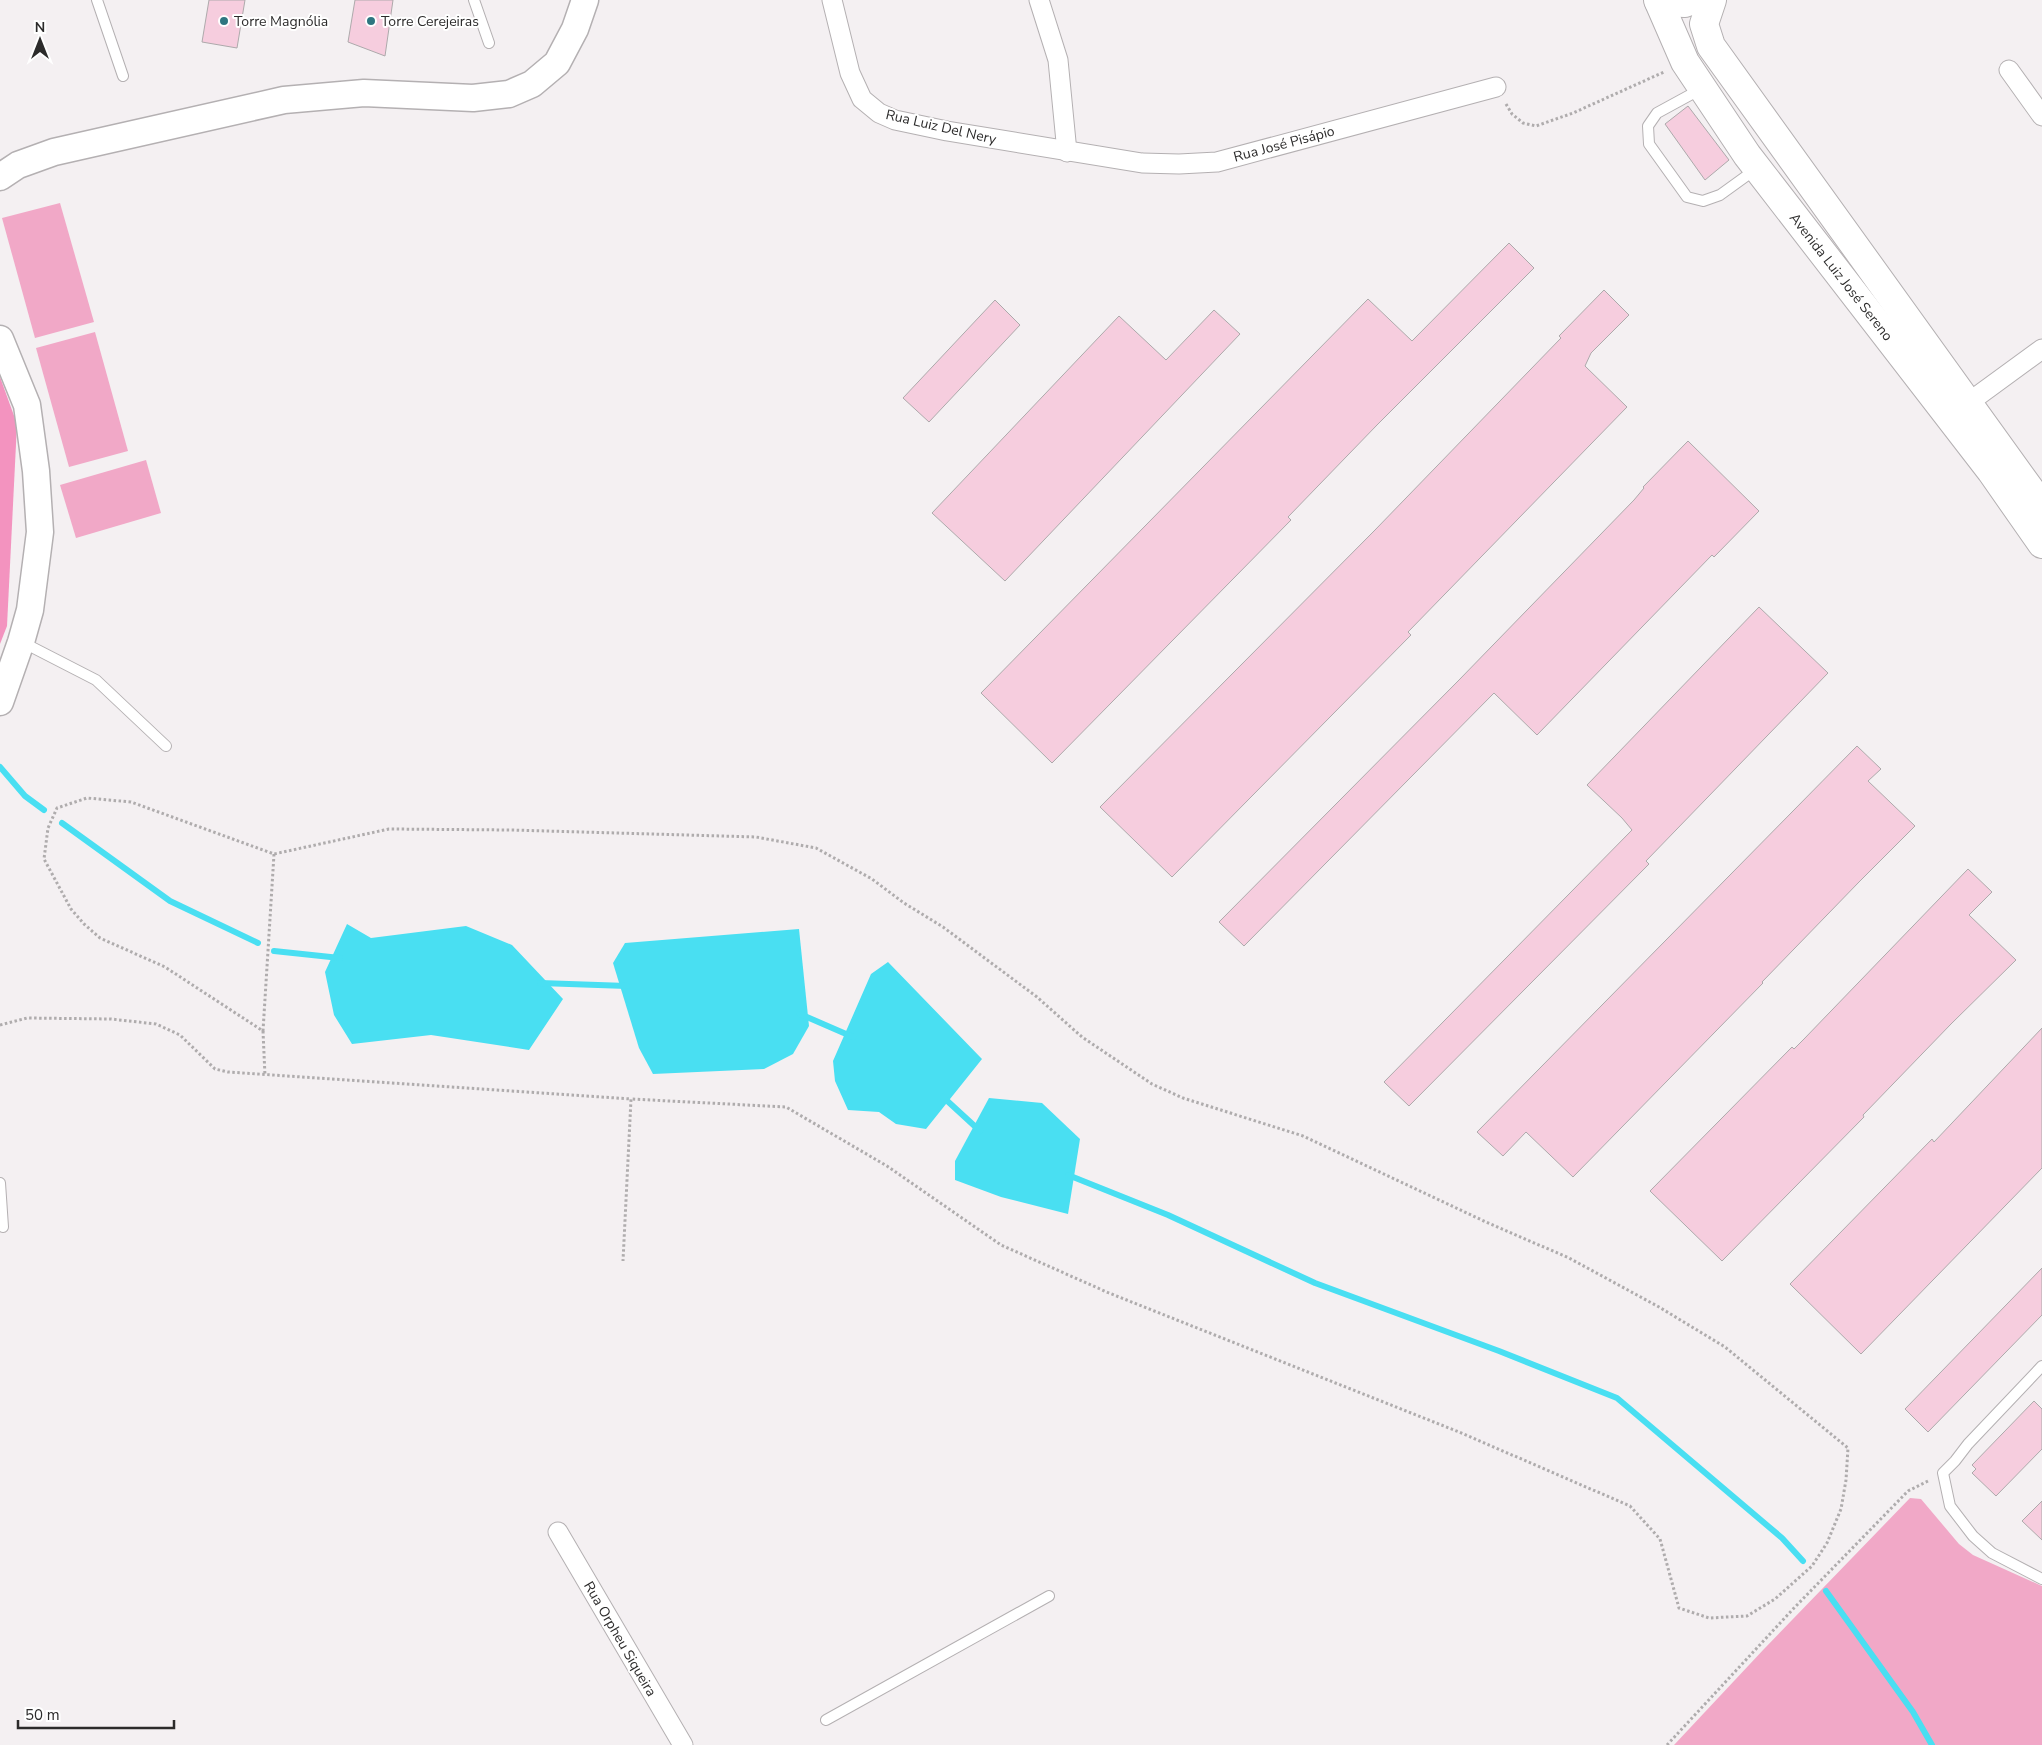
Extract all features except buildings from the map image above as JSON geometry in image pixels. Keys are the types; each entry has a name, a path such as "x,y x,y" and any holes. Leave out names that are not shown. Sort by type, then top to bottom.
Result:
{"main road":[{"path":"1659,1 1685,3 1694,0"},
{"name":"Avenida Luiz José Sereno","path":"1712,0 1704,24 1711,46 2042,506"},
{"name":"Avenida Luiz José Sereno","path":"1659,1 1685,62 1752,162 1990,471 2042,544"},
{"path":"1752,162 1774,136"}],"street":[{"path":"0,177 18,165 54,152 284,100 364,93 473,98 509,94 532,84 557,63 575,29 585,0"},
{"name":"Rua Luiz Del Nery","path":"832,0 850,73 862,99 880,113 896,120 947,131 1067,152"},
{"path":"1039,0 1058,60 1067,152"},
{"path":"2009,70 2042,116"},
{"name":"Rua José Pisápio","path":"1067,152 1142,163 1217,162 1496,87"},
{"path":"0,339 28,405 37,480 40,532 30,610 0,702"},
{"path":"1968,403 2042,349"},
{"name":"Rua Orpheu Siqueira","path":"558,1532 683,1745"}],"lane":[{"path":"97,0 123,76"},
{"path":"474,0 489,43"},
{"path":"1702,88 1657,113 1648,126 1649,144 1687,197 1703,200 1720,195 1752,162"},
{"path":"21,642 96,680 166,746"},
{"path":"0,1184 3,1227"},
{"path":"2042,1366 1943,1473 1950,1506 1973,1536 1992,1553 2042,1579"},
{"path":"826,1720 1049,1596"}],"path":[{"path":"1496,87 1512,114 1523,123 1536,126 1572,113 1685,62"},
{"path":"0,1025 27,1018 111,1019 156,1024 180,1035 215,1069 265,1076 786,1107 887,1166 1001,1245 1109,1293 1459,1432 1630,1506 1660,1539 1679,1608 1709,1618 1746,1616 1775,1599 1812,1566 1827,1543 1841,1509 1846,1480 1848,1448 1725,1347 1659,1307 1569,1258 1486,1222 1303,1136 1183,1098 1152,1084 1082,1037 1036,997 943,927 904,903 872,879 816,848 756,837 512,830 388,830 274,854 131,802 87,798 57,808 48,828 44,859 71,909 100,938 165,967 263,1031"},
{"path":"265,1076 263,1031 274,854"},
{"path":"623,1260 631,1099"},
{"path":"1667,1745 1794,1608 1908,1491 1943,1473"}],"shaded area":[{"path":"60,203 94,322 35,338 2,218"},
{"path":"95,332 128,451 69,467 36,348"},
{"path":"0,377 17,424 7,626 0,644"},
{"path":"146,460 161,513 76,538 60,485"},
{"path":"1910,1498 1921,1499 1959,1544 1973,1555 2042,1586 2042,1745 1674,1745 1764,1649"}],"water":[{"path":"347,924 371,938 466,926 512,945 563,999 529,1050 431,1035 352,1044 334,1015 325,972"},
{"path":"799,929 809,1026 793,1054 764,1069 653,1074 639,1048 613,963 625,943"},
{"path":"888,962 982,1059 926,1129 896,1124 879,1112 848,1110 835,1081 833,1061 871,974"},
{"path":"989,1098 1042,1103 1080,1139 1068,1214 1001,1197 955,1180 955,1161"}],"waterway":[{"path":"0,767 25,796 44,810"},
{"path":"62,823 170,901 258,943"},
{"path":"274,951 340,958"},
{"path":"540,983 627,986"},
{"path":"800,1014 853,1037"},
{"path":"943,1097 980,1131"},
{"path":"1068,1175 1168,1215 1315,1283 1499,1351 1617,1398 1782,1538 1803,1561"},
{"path":"1826,1591 1913,1712 1932,1745"}],"place":[{"name":"Torre Magnólia","path":"224,21"},
{"name":"Torre Cerejeiras","path":"371,21"}]}
